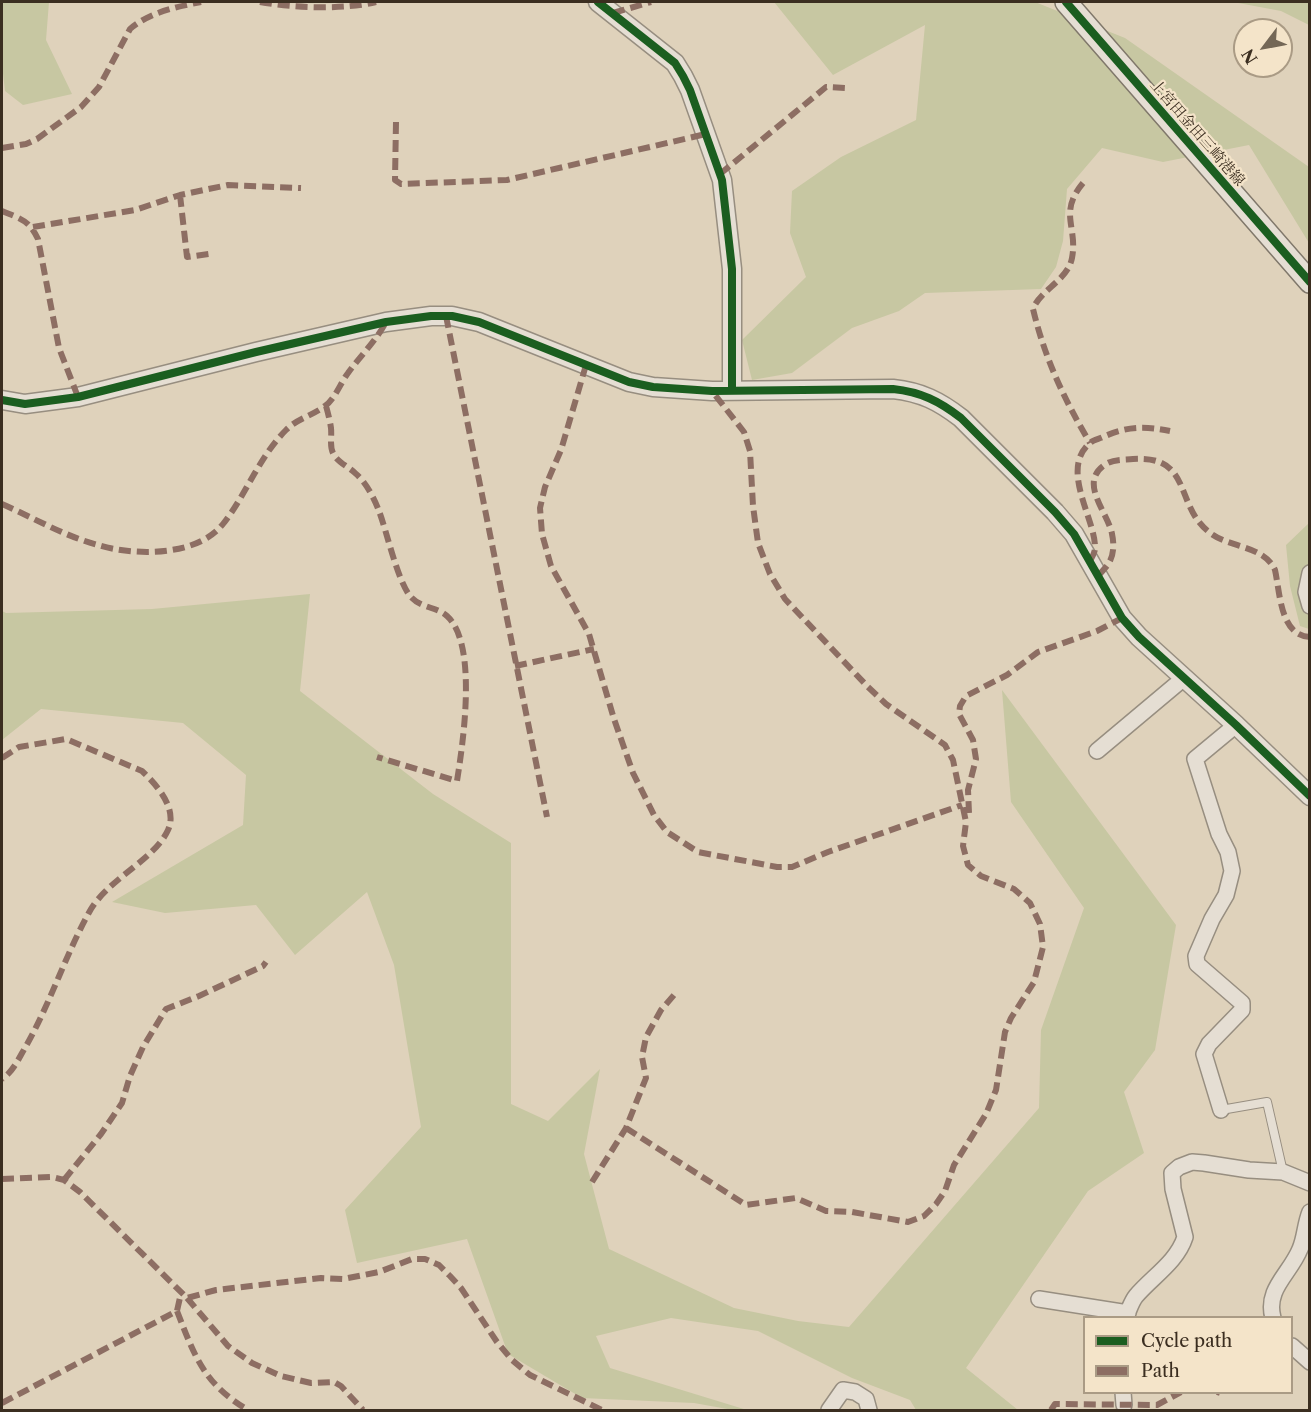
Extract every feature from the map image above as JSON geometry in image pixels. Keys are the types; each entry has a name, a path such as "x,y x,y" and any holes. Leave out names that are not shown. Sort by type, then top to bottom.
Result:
{"main road":[{"name":"上宮田金田三崎港線","path":"1066,2 1310,282"}],"street":[{"path":"598,2 675,63 684,76 722,180 732,269 732,390"},
{"path":"2,400 25,404 78,397 267,349 386,322 431,316 452,316 479,322 629,382 653,387 712,391 893,389 913,391 946,407 961,418 1055,513 1074,534 1122,618 1139,637 1310,796"},
{"path":"1310,573 1306,592 1310,606"},
{"path":"1097,751 1184,678"},
{"path":"1221,1110 1204,1054 1209,1044 1242,1010 1242,1003 1197,964 1196,956 1212,919 1227,895 1232,871 1195,759 1236,725"},
{"path":"1039,1299 1126,1315 1134,1298 1165,1268 1182,1245 1185,1237 1173,1188 1172,1173 1179,1167 1192,1162 1283,1172 1310,1183"},
{"path":"1272,1316 1270,1306 1274,1290 1300,1249 1310,1212"},
{"path":"1293,1347 1310,1362"},
{"path":"830,1410 843,1390 855,1392 866,1399 869,1410"}],"lane":[{"path":"1221,1110 1267,1102 1283,1172"}],"green space":[{"path":"2,2 49,2 46,40 72,94 23,105 5,91 2,65"},
{"path":"774,2 1035,2 1125,38 1309,167 1309,243 1249,145 1163,162 1102,148 1067,189 1063,241 1056,267 1041,289 925,293 899,311 852,328 792,373 752,380 742,340 806,277 790,233 792,191 841,157 916,120 925,25 833,75"},
{"path":"1233,2 1309,2 1309,25 1281,11"},
{"path":"1309,523 1309,629 1300,626 1290,586 1286,545"},
{"path":"310,594 300,691 433,794 511,843 511,1104 548,1121 600,1069 584,1154 609,1249 734,1308 798,1321 849,1327 1039,1108 1041,1030 1084,908 1011,802 1002,690 1176,925 1155,1050 1124,1092 1144,1153 1088,1191 966,1368 1018,1410 916,1410 910,1400 852,1378 758,1331 671,1318 596,1336 610,1368 747,1410 733,1410 694,1403 582,1398 508,1354 467,1239 357,1263 345,1210 421,1127 394,965 367,892 295,955 256,905 165,913 112,902 243,825 246,775 183,723 41,709 2,740 2,611 6,613 152,609"}],"marked path":[{"path":"2,148 26,144 37,139 81,107 99,87 130,29 138,23 164,11 201,2"},
{"path":"260,2 318,7 363,5 376,2"},
{"path":"613,13 651,2"},
{"path":"720,174 826,87 845,88"},
{"path":"396,122 395,180 401,184 507,180 706,134"},
{"path":"1083,183 1076,194 1070,212 1073,247 1069,266 1060,279 1041,296 1033,309 1043,345 1056,378 1090,443"},
{"path":"33,227 135,210 180,195 228,185 301,188"},
{"path":"180,195 187,257 209,254"},
{"path":"2,211 28,224 38,239 59,348 78,397"},
{"path":"446,316 547,817"},
{"path":"2,504 73,537 113,549 164,551 198,543 212,535 223,524 268,452 286,430 329,403 386,322"},
{"path":"586,365 561,450 545,487 540,508 542,534 551,566 589,634 614,719 633,773 654,815 667,832 698,852 777,867 792,867 962,805"},
{"path":"626,1128 746,1205 796,1198 826,1211 852,1212 908,1222 924,1216 945,1191 954,1165 986,1114 996,1090 1005,1032 1011,1018 1034,982 1043,947 1040,924 1030,903 1014,889 981,876 968,865 963,846 966,822 953,760 945,745 886,704 868,687 785,599 770,574 758,543 750,451 744,432 712,391"},
{"path":"326,406 331,428 332,452 359,477 372,496 406,590 415,601 447,616 457,630 462,648 466,695 457,781 377,757"},
{"path":"1090,561 1095,548 1078,480 1081,454 1090,443 1112,433 1144,428 1170,431"},
{"path":"1099,575 1110,561 1113,544 1109,525 1094,488 1094,479 1098,471 1109,462 1133,459 1152,460 1165,465 1174,473 1198,521 1209,532 1254,551 1270,562 1275,570 1280,601 1287,621 1300,635 1310,637"},
{"path":"969,813 968,790 976,759 973,740 959,714 960,706 966,696 1007,675 1038,652 1097,631 1122,618"},
{"path":"515,666 594,649"},
{"path":"2,758 19,747 66,739 142,771 164,798 170,814 168,830 162,840 143,860 109,888 91,909 35,1029 15,1064 2,1079"},
{"path":"64,1180 101,1134 122,1103 130,1076 143,1047 166,1009 263,966 266,962"},
{"path":"592,1182 626,1128 646,1078 642,1057 646,1037 661,1010 674,995"},
{"path":"2,1179 52,1177 64,1180 80,1192 187,1298 216,1290 321,1278 343,1279 379,1272 412,1259 425,1259 439,1265 461,1288 497,1342 512,1360 530,1375 602,1410"},
{"path":"2,1403 177,1311 181,1293"},
{"path":"187,1298 228,1346 252,1363 281,1376 311,1383 334,1382 341,1386 363,1410"},
{"path":"177,1311 203,1368 221,1390 248,1410"},
{"path":"1051,1410 1055,1404 1157,1405 1177,1394"}],"cycle path":[{"path":"598,2 675,63 690,90 722,180 732,269 732,390"},
{"path":"1066,2 1310,282"},
{"path":"2,400 25,404 78,397 386,322 431,316 452,316 479,322 629,382 653,387 712,391 893,389 921,395 937,402 961,418 1055,512 1074,534 1122,618 1139,637 1310,796"}]}
